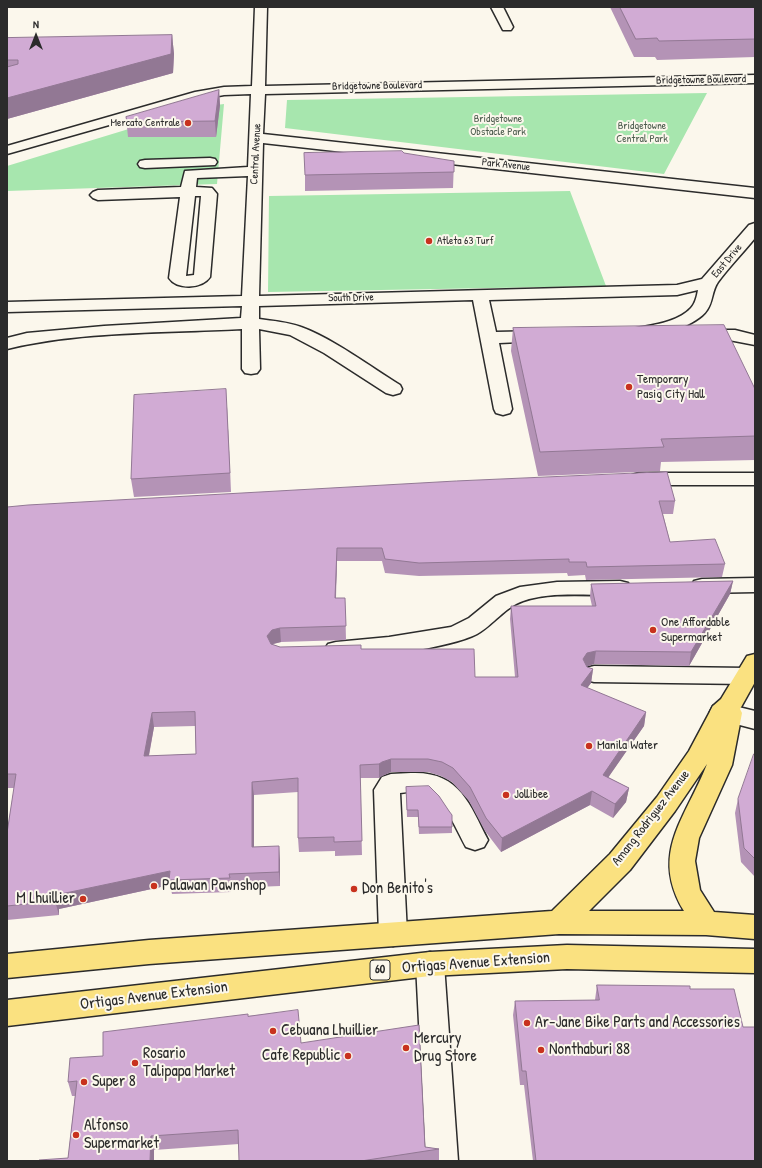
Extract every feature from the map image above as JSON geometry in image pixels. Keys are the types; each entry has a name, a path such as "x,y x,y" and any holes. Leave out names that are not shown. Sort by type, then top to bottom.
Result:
{"main road":[{"name":"Amang Rodriguez Avenue","path":"559,922 620,862 666,804 727,711 751,669"},
{"name":"Amang Rodriguez Avenue","path":"706,923 687,892 682,861 686,838 719,765 727,711"},
{"path":"7,966 149,952 559,922 706,923 755,927"},
{"name":"Ortigas Avenue Extension","path":"7,1013 430,964 567,957 721,959 755,962"}],"street":[{"name":"Central Avenue","path":"251,369 250,300 261,7"},
{"path":"497,7 507,28"},
{"name":"Bridgetowne Boulevard","path":"7,150 209,93 259,84 755,68"},
{"name":"Bridgetowne Boulevard","path":"184,85 221,80 259,84 755,79"},
{"name":"Park Avenue","path":"257,138 755,193"},
{"path":"190,168 226,162"},
{"path":"145,164 255,171"},
{"path":"98,195 188,190 207,190 209,194 202,276 198,281 186,282 177,278 188,190 190,168"},
{"name":"East Drive","path":"701,285 755,228"},
{"path":"624,333 647,332 683,319 697,312 705,298 701,285"},
{"name":"South Drive","path":"7,307 677,290 701,285"},
{"path":"480,295 503,409"},
{"path":"7,344 27,338 70,334 250,323 281,326 296,331 330,349 393,389"},
{"path":"703,340 719,334 742,336 755,340"},
{"path":"489,338 560,336"},
{"path":"618,480 662,478 755,479"},
{"path":"683,586 755,585"},
{"path":"312,650 366,649 463,632 478,623 488,612 502,602 519,594 549,590 643,587"},
{"path":"594,674 751,669"},
{"path":"727,711 755,720"},
{"path":"393,934 387,790 391,784 431,783 438,785 451,798 475,840"},
{"path":"430,964 442,1161"}],"green space":[{"path":"707,93 664,174 285,128 287,100"},
{"path":"224,104 217,184 7,191 7,166 201,107"},
{"name":"Atleta 63 Turf","path":"570,191 606,286 268,292 269,196"}],"building":[{"path":"620,7 755,7 755,39 659,41 657,38 636,39"},
{"path":"172,35 171,54 7,98 7,67 18,64 18,60 7,60 7,38"},
{"path":"219,90 215,121 127,122 126,117"},
{"path":"402,151 404,153 454,161 454,172 305,175 304,153"},
{"name":"Temporary Pasig City Hall","path":"724,325 755,389 755,436 661,439 664,447 540,452 513,328"},
{"path":"226,389 230,473 131,479 134,395"},
{"path":"667,472 675,501 659,501 670,542 715,539 725,564 587,567 586,562 569,562 569,559 419,563 385,559 382,548 337,548 335,598 345,598 346,626 280,628 272,630 267,636 271,644 280,647 361,645 361,649 474,649 475,677 518,677 511,606 596,606 591,584 733,581 691,652 596,651 587,653 583,659 587,667 593,669 581,685 646,712 603,775 629,788 615,804 592,791 502,838 486,818 470,787 453,768 442,762 428,759 391,759 379,764 360,765 362,841 334,842 334,837 298,838 298,778 252,782 252,847 279,846 279,872 229,874 230,878 169,880 170,871 56,895 55,901 7,906 7,833 16,774 7,774 7,507 456,481","holes":["195,712 196,754 144,756 152,713"]},
{"path":"754,754 755,859 744,848 738,799"},
{"path":"429,786 439,796 452,815 452,827 419,827 418,810 407,810 406,787"},
{"path":"597,985 690,986 690,989 734,989 743,1027 755,1027 755,1161 536,1161 526,1071 522,1071 515,1001 599,1000"},
{"path":"298,1010 301,1043 419,1025 425,1147 439,1149 361,1161 239,1161 238,1130 151,1136 150,1161 39,1161 68,1158 77,1081 68,1082 70,1058 103,1056 103,1032 248,1014 248,1016"}],"place":[{"name":"Mercato Centrale","path":"188,123"},
{"name":"Atleta 63 Turf","path":"429,241"},
{"name":"Temporary Pasig City Hall","path":"629,387"},
{"name":"One Affordable Supermarket","path":"653,630"},
{"name":"Manila Water","path":"589,746"},
{"name":"Jollibee","path":"506,795"},
{"name":"Palawan Pawnshop","path":"154,886"},
{"name":"Don Benito's","path":"354,889"},
{"name":"M Lhuillier","path":"83,899"},
{"name":"Ar-Jane Bike Parts and Accessories","path":"527,1023"},
{"name":"Cebuana Lhuillier","path":"273,1031"},
{"name":"Mercury Drug Store","path":"406,1048"},
{"name":"Nonthaburi 88","path":"541,1050"},
{"name":"Cafe Republic","path":"348,1056"},
{"name":"Rosario Talipapa Market","path":"135,1063"},
{"name":"Super 8","path":"84,1082"},
{"name":"Alfonso Supermarket","path":"76,1135"}],"park label":[{"name":"Bridgetowne Obstacle Park","path":"498,125"},
{"name":"Bridgetowne Central Park","path":"642,132"}]}
